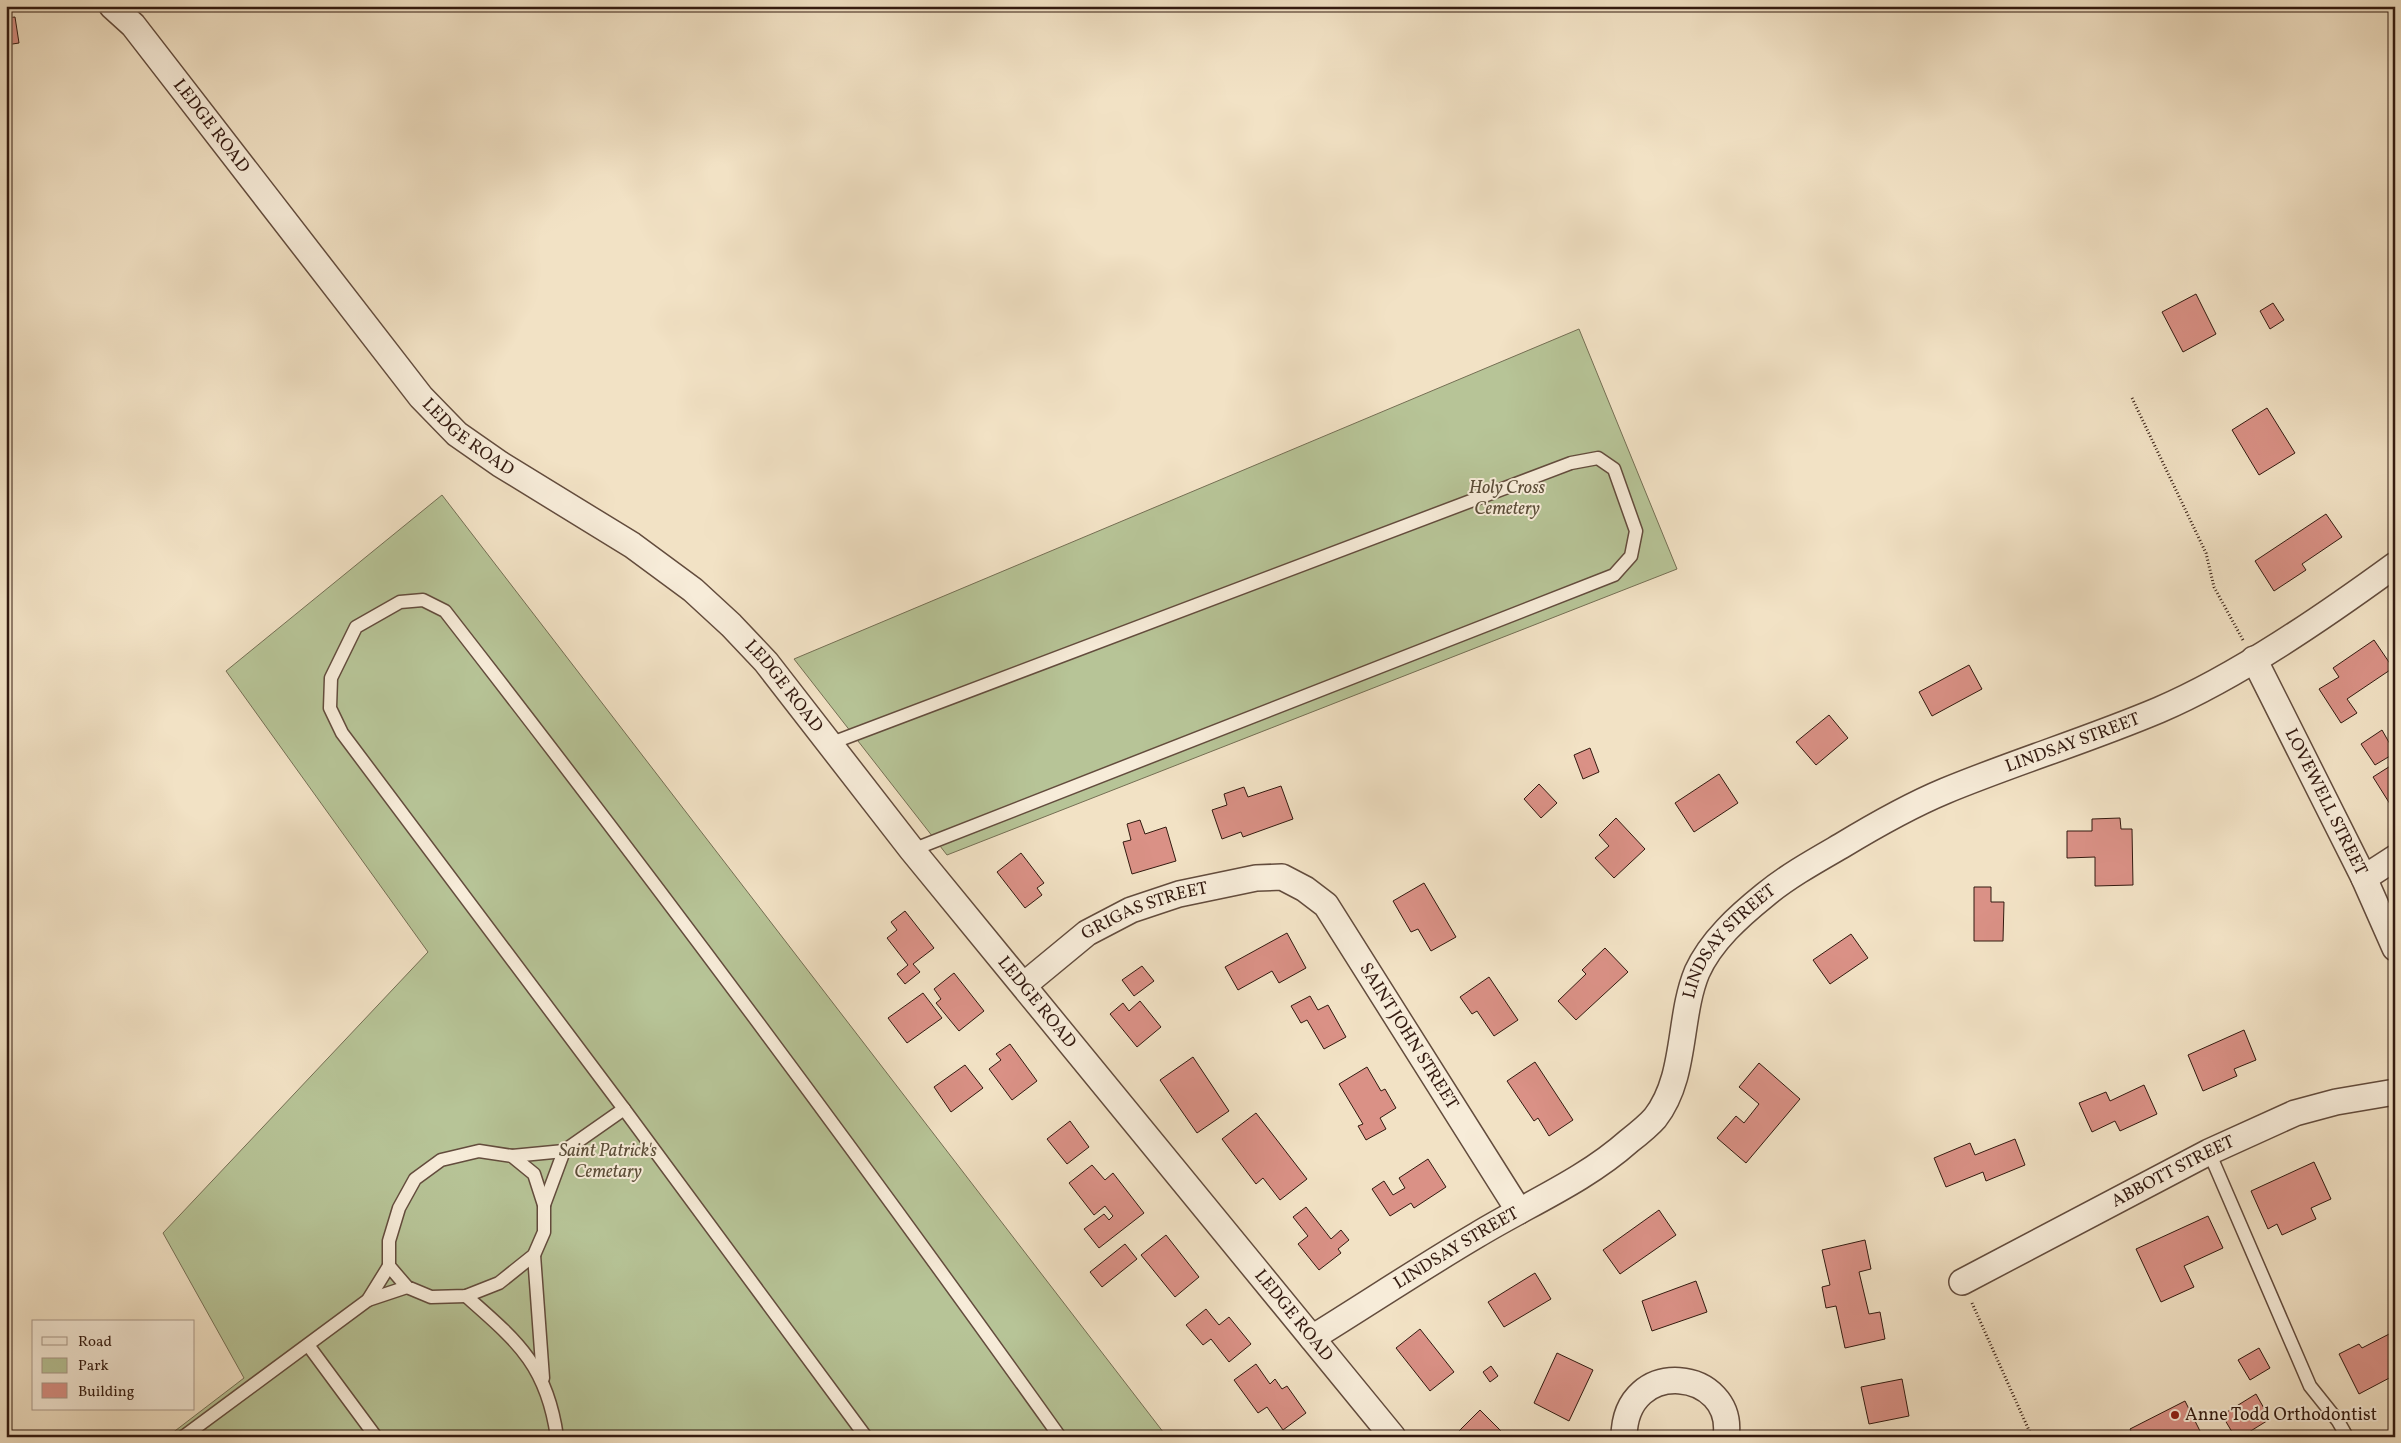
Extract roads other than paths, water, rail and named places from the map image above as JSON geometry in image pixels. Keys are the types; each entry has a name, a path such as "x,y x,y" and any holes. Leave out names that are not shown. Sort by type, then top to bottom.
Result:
{"street":[{"name":"LEDGE ROAD","path":"112,6 134,25 421,397 464,439 500,464 632,545 693,590 731,625 766,662 912,850 1394,1437"},
{"name":"LINDSAY STREET","path":"1312,1338 1519,1212 1575,1182 1616,1152 1655,1118 1667,1096 1675,1072 1690,996 1698,971 1711,948 1727,928 1766,894 1807,865 1874,827 1942,792 2089,738 2162,708 2254,659 2395,565"},
{"name":"LOVEWELL STREET","path":"2254,659 2364,878 2395,948"},
{"path":"2364,878 2395,858"},
{"name":"SAINT JOHN STREET","path":"1282,877 1305,889 1326,904 1519,1212"},
{"name":"GRIGAS STREET","path":"1024,986 1087,933 1131,910 1188,892 1256,878 1282,877"},
{"name":"ABBOTT STREET","path":"1962,1282 2209,1152 2296,1113 2336,1102 2395,1092"},
{"path":"1624,1437 1627,1413 1640,1394 1660,1382 1672,1380 1695,1384 1714,1398 1725,1420 1726,1437"}],"lane":[{"path":"829,744 1571,463 1598,458 1614,469 1636,531 1631,556 1614,575 912,850"},
{"path":"866,1437 624,1109 342,733 330,708 331,678 356,627 400,602 423,600 445,611 596,805 944,1276 1060,1437"},
{"path":"368,1300 389,1266 389,1241 399,1208 415,1178 441,1160 479,1151 512,1156 564,1151 624,1109"},
{"path":"544,1205 564,1151"},
{"path":"2209,1152 2310,1386 2338,1421 2347,1437"},
{"path":"389,1266 407,1287 432,1297 466,1296 499,1283 534,1254 544,1232 544,1205 534,1174 512,1156"},
{"path":"534,1254 542,1378 552,1410 557,1437"},
{"path":"183,1437 368,1300 407,1287"},
{"path":"466,1296 517,1342 542,1378"},
{"path":"308,1345 376,1437"}],"place":[{"name":"Anne Todd Orthodontist","path":"2175,1415"}],"park label":[{"name":"Holy Cross Cemetery","path":"1507,498"},
{"name":"Saint Patrick's Cemetary","path":"608,1161"}]}
